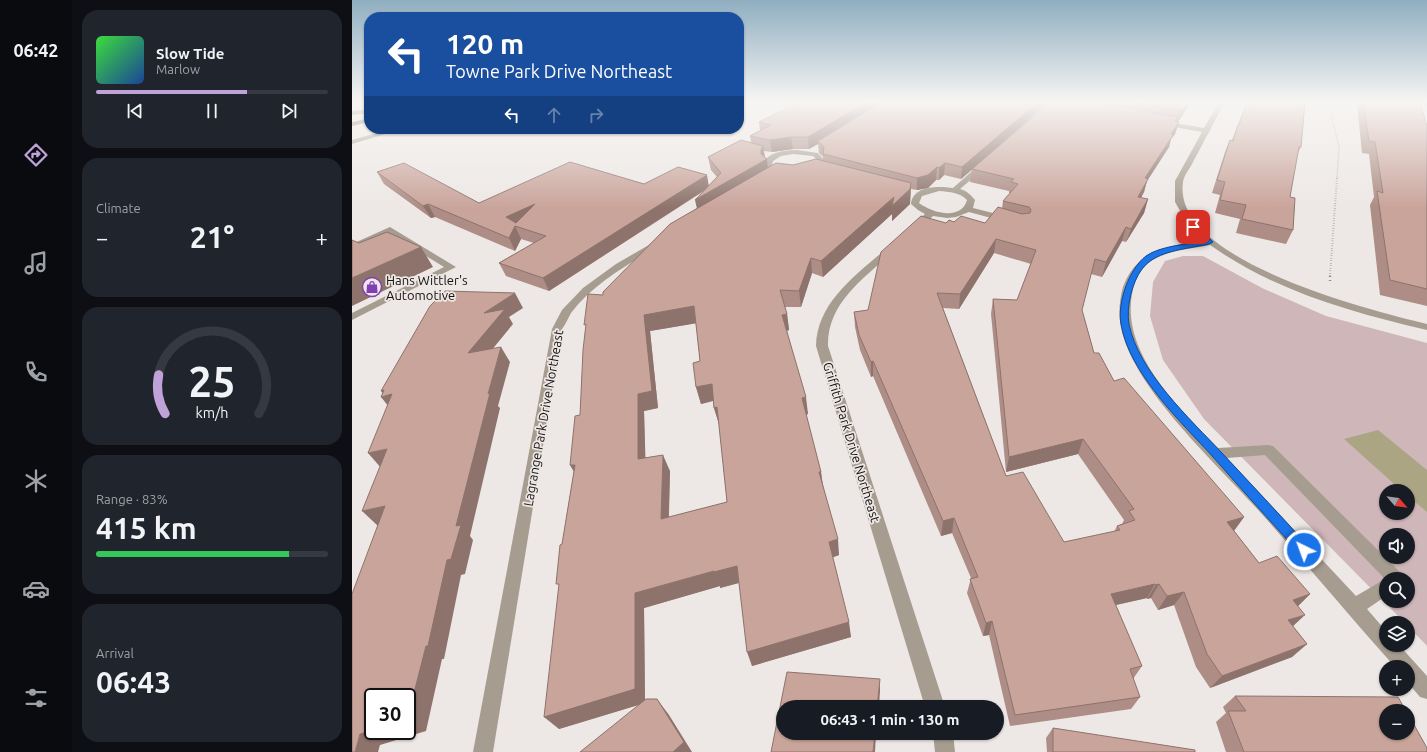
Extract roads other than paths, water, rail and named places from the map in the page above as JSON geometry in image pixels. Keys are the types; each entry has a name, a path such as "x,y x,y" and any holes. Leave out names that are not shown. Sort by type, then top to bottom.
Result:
{"street":[{"path":"352,142 370,137"},
{"path":"1204,137 1179,181 1177,188 1178,196 1193,227 1210,242 1249,266 1312,295 1345,306 1427,327"},
{"path":"764,180 777,172 794,174 820,169 821,161 813,151 793,152 770,156 768,166 777,172"},
{"path":"956,190 990,160"},
{"path":"969,209 971,200 963,193 956,190 930,190 918,195 915,199 915,204 919,208 931,214 954,215 969,209 1015,221"},
{"path":"908,192 918,195"},
{"name":"Griffith Park Drive Northeast","path":"931,214 840,297 830,312 824,328 822,346 933,700"},
{"path":"352,247 390,230 451,268 352,317"},
{"name":"Lagrange Park Drive Northeast","path":"483,752 557,329 567,311 591,286 606,274 666,238"},
{"path":"1210,242 1163,252 1149,257 1132,279 1125,307 1124,324 1138,358 1163,396 1379,635"},
{"path":"1216,454 1268,450 1389,572"},
{"path":"1354,607 1379,591"},
{"path":"1394,652 1400,660"},
{"path":"1415,677 1427,690"},
{"path":"944,740 945,752"}],"place":[{"name":"Hans Wittler's Automotive","path":"372,287"}]}
